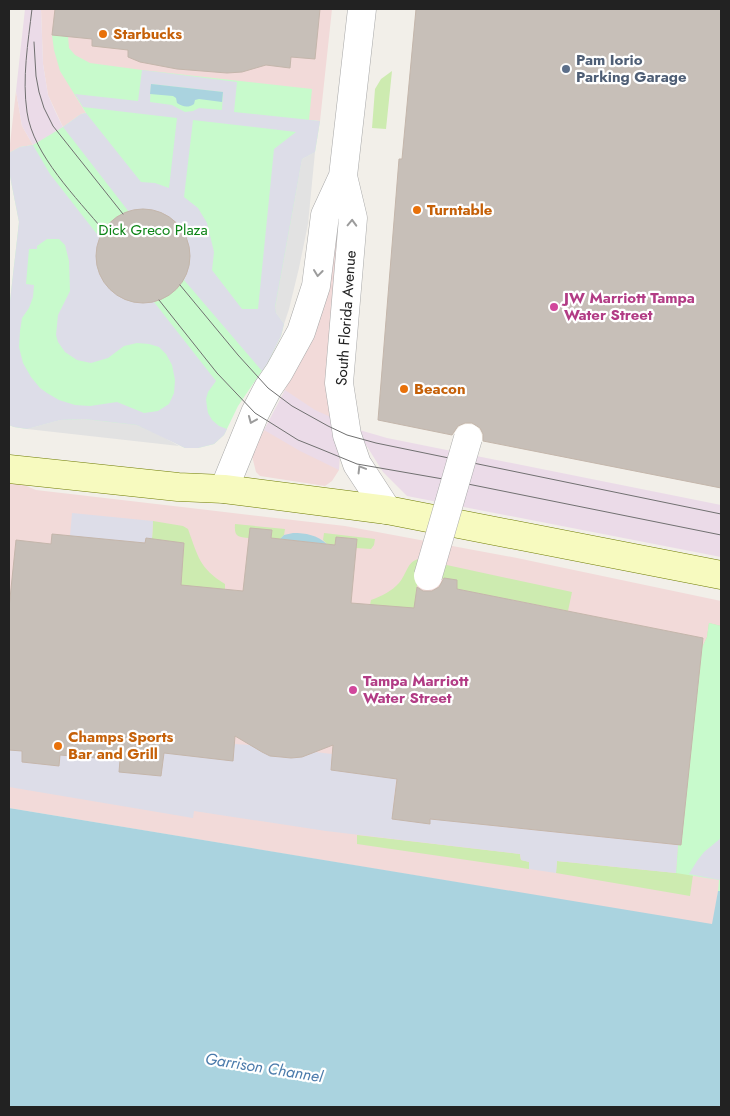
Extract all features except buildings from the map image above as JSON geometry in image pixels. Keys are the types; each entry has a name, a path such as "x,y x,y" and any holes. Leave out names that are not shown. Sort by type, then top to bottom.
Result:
{"street":[{"name":"South Florida Avenue","path":"224,489 255,413 301,332 316,286 325,215 343,176 362,9"},
{"name":"South Florida Avenue","path":"343,176 354,218 339,383 347,435 357,464 387,510"},
{"path":"428,576 468,438"},
{"path":"11,470 178,487 224,489 387,510 721,575"}],"shaded area":[{"path":"25,9 41,9 43,64 48,95 63,127 129,212 33,145 22,126 16,91"},
{"path":"41,9 332,9 320,121 75,95 86,113 81,114 63,127 48,95 43,64"},
{"path":"142,70 237,82 234,112 320,121 315,152 302,159 275,307 276,313 284,324 281,336 262,371 184,280 190,262 189,250 186,238 179,227 171,219 160,213 147,210 129,212 63,127 81,114 86,113 141,182 155,183 169,188 177,118 83,107 75,94 138,101","holes":["151,84 223,92 222,110 199,108 185,112 172,105 150,102","193,120 296,132 274,149 258,309 242,309 212,270 214,252 207,223 198,208 184,197"]},
{"path":"16,91 22,126 33,145 20,147 9,153"},
{"path":"33,145 50,174 100,238 96,256 98,269 103,280 111,290 132,302 154,302 216,381 208,392 206,399 208,413 219,426 227,429 224,435 214,444 198,448 185,448 137,425 84,419 60,420 27,429 9,425 9,310 19,222 10,176 9,153 20,147","holes":["47,239 59,239 65,245 69,261 70,291 58,315 56,335 58,342 65,352 77,360 91,363 108,358 124,346 137,343 159,347 166,354 172,365 175,380 174,393 169,404 158,411 144,413 117,402 90,406 75,405 59,400 47,393 31,377 23,363 19,347 22,318 29,308 33,297 34,285 26,284 29,249 37,249 37,246"]},
{"path":"315,152 308,224 299,268 284,324 276,313 275,308 302,159"},
{"path":"337,228 342,231 339,470 332,481 325,486 260,476 256,472 252,456 289,381"},
{"path":"285,390 315,410 335,419 340,447 339,470 300,451 264,430"},
{"path":"84,419 137,425 179,446 27,429 60,420"},
{"path":"356,429 387,438 721,505 721,557 407,496 383,472"},
{"path":"9,481 36,490 345,526 517,558 721,601 721,892 718,891 713,925 9,808"},
{"path":"72,513 153,521 152,539 146,538 145,543 70,536"},
{"path":"166,730 192,756 233,761 234,744 250,745 270,755 291,758 302,757 315,752 332,754 331,770 367,775 399,753 392,819 429,824 430,819 678,845 676,873 557,861 556,873 529,869 529,862 521,860 520,854 326,831 194,811 193,818 9,787 9,750 22,751 22,762 59,766 60,755 120,760 120,772 161,776"},
{"path":"721,838 720,880 689,874 704,852"}],"green space":[{"name":"Dick Greco Plaza","path":"52,35 68,36 69,48 75,55 90,63 312,89 309,120 320,121 315,152 302,159 276,313 284,324 281,336 268,362 238,406 224,435 214,444 198,448 185,448 160,435 60,420 27,429 9,425 9,310 19,222 10,176 9,153 20,147 33,145 81,114 86,113 60,71"},
{"path":"392,71 386,129 372,128 375,89 381,79"},
{"path":"153,521 183,526 188,529 200,561 216,578 225,584 225,589 180,593 184,543 152,539"},
{"path":"235,524 285,529 284,535 280,539 271,538 272,531 250,528 249,538 245,538 239,537 236,534"},
{"path":"324,533 375,539 374,545 371,549 356,548 357,539 336,537 335,545 327,544 323,540"},
{"path":"419,559 572,592 568,611 457,589 457,580 418,576 414,616 370,605 371,600 396,586 412,562"},
{"path":"709,623 721,626 689,874 693,875 690,896 556,873 557,861 676,873 678,845 681,845 701,650 707,637"},
{"path":"709,623 721,626 721,891 718,891 719,880 676,873 678,845 681,845 701,650 707,637"},
{"path":"357,835 520,854 521,860 530,862 529,869 357,844"}],"water":[{"path":"151,84 223,92 222,102 199,99 195,100 192,105 183,106 177,103 176,98 173,96 150,94"},
{"path":"293,533 311,535 327,544 280,539 284,535"},
{"name":"Garrison Channel","path":"9,808 712,924 718,891 721,891 721,1107 9,1107"}],"tram line":[{"path":"32,9 25,86 27,112 31,128 47,160 69,190 104,231"},
{"path":"34,42 39,92 53,126 123,214"},
{"path":"180,285 268,388 292,406 347,435 376,443 721,514"},
{"path":"159,300 217,373 255,413 298,440 357,464 443,479 721,535"}],"place":[{"name":"Starbucks","path":"103,34"},
{"name":"Pam Iorio Parking Garage","path":"566,69"},
{"name":"Turntable","path":"417,210"},
{"name":"JW Marriott Tampa Water Street","path":"554,307"},
{"name":"Beacon","path":"404,389"},
{"name":"Tampa Marriott Water Street","path":"353,690"},
{"name":"Champs Sports Bar and Grill","path":"58,746"}]}
